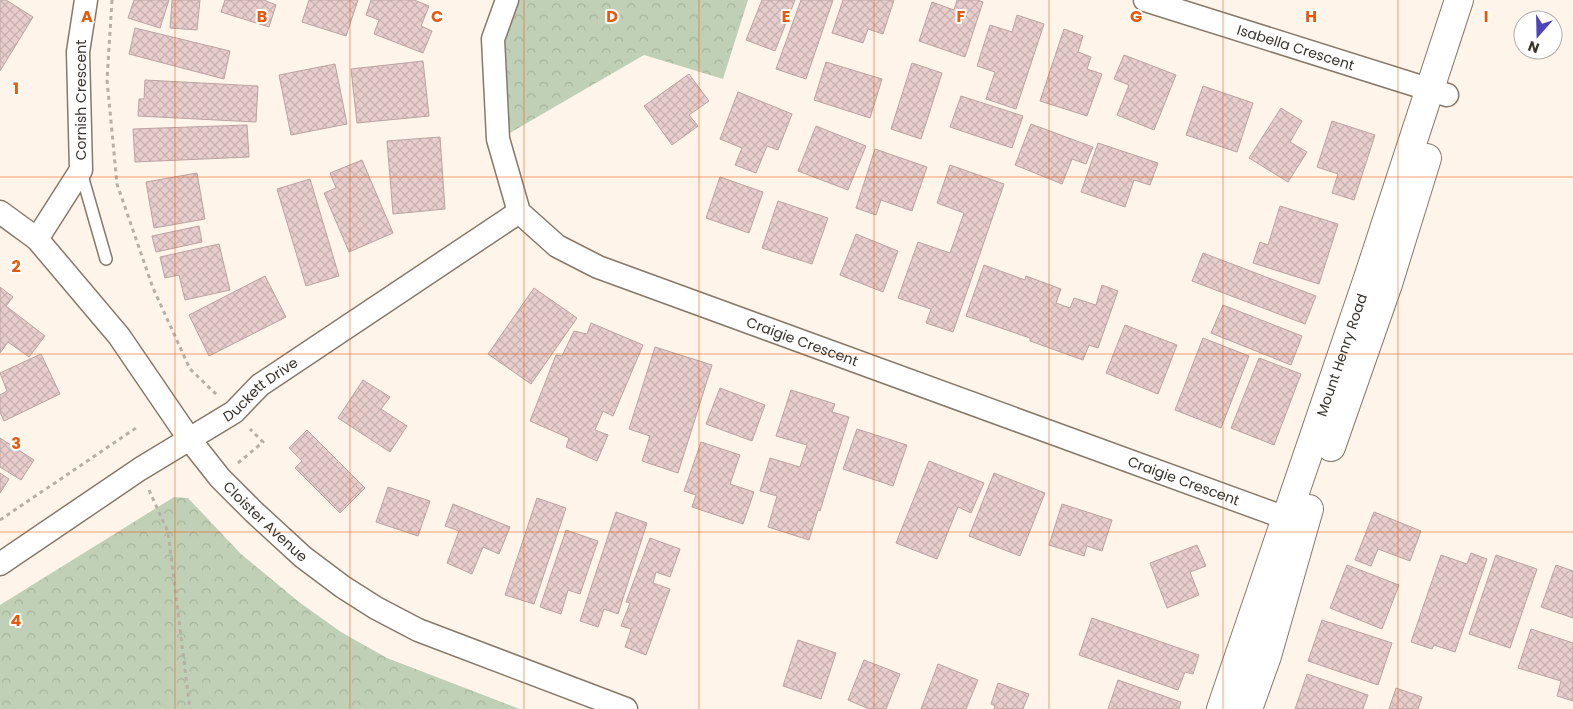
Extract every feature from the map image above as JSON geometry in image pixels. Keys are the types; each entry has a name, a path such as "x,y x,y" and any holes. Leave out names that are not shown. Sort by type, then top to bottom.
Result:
{"street":[{"name":"Cornish Crescent","path":"37,238 81,170 78,52 86,0"},
{"path":"507,0 493,39 498,139 519,212"},
{"name":"Isabella Crescent","path":"1145,0 1438,92"},
{"name":"Mount Henry Road","path":"1438,92 1459,0"},
{"name":"Mount Henry Road","path":"1221,709 1296,521 1438,92 1478,0"},
{"name":"Cloister Avenue","path":"0,212 37,238 120,336 190,440 220,478 311,563 343,587 376,608 418,630 626,709"},
{"name":"Duckett Drive","path":"0,564 140,469 234,412 260,385 519,212"},
{"name":"Craigie Crescent","path":"519,212 557,246 598,267 1296,521"},
{"name":"Mount Henry Road","path":"1248,709 1267,656 1296,521"}],"lane":[{"name":"Cornish Crescent","path":"81,170 106,259"}],"path":[{"path":"112,0 107,80 117,184 153,288 190,370 263,442"},
{"path":"0,520 139,426"},
{"path":"140,469 168,532 190,709"}],"green space":[{"path":"515,0 748,0 723,79 644,55 503,137 500,41"},
{"path":"174,497 188,498 241,554 299,602 341,632 387,658 520,709 0,709 0,605"}],"building":[{"path":"0,0 6,0 33,17 0,71"},
{"path":"134,0 169,0 160,28 128,18"},
{"path":"172,0 200,0 197,30 170,28"},
{"path":"225,0 264,0 276,5 269,27 221,12"},
{"path":"309,0 358,0 346,36 302,22"},
{"path":"371,0 414,0 429,6 421,26 432,31 423,53 374,34 379,20 366,15"},
{"path":"762,0 795,0 775,51 746,40"},
{"path":"801,0 833,0 806,79 776,69"},
{"path":"843,0 894,0 883,34 868,29 863,43 832,33"},
{"path":"957,0 977,0 983,2 965,57 919,41 932,2 954,10"},
{"path":"1017,15 1044,24 1016,109 986,99 995,72 977,66 990,25 1012,32"},
{"path":"135,28 230,51 224,79 129,54"},
{"path":"1064,29 1083,36 1078,52 1091,57 1087,69 1102,74 1087,116 1040,101"},
{"path":"1124,55 1176,75 1154,130 1117,115 1129,85 1114,79"},
{"path":"423,61 429,116 357,123 351,69"},
{"path":"826,62 882,79 870,118 814,100"},
{"path":"912,63 942,73 921,139 891,129"},
{"path":"335,64 347,124 291,135 279,75"},
{"path":"689,74 709,101 689,115 698,126 672,145 644,106"},
{"path":"145,80 258,86 256,122 138,116 139,99 144,99"},
{"path":"1203,86 1253,103 1237,152 1186,135"},
{"path":"738,92 792,114 778,150 767,146 756,173 735,165 742,148 720,139"},
{"path":"961,96 1023,116 1012,148 950,127"},
{"path":"1281,108 1302,121 1290,142 1307,152 1288,182 1249,158"},
{"path":"1332,121 1375,135 1354,200 1332,193 1338,174 1317,167"},
{"path":"1031,124 1093,147 1086,164 1072,159 1062,184 1015,165"},
{"path":"247,125 249,157 135,162 133,129"},
{"path":"816,126 866,146 848,190 798,171"},
{"path":"440,137 445,209 393,214 387,141"},
{"path":"1098,143 1158,163 1150,185 1134,180 1125,207 1081,192"},
{"path":"875,149 927,167 912,211 881,200 876,215 856,208"},
{"path":"362,160 393,233 349,252 324,193 336,188 330,173"},
{"path":"950,165 1004,184 953,332 926,323 931,309 898,298 918,242 950,253 964,213 937,203"},
{"path":"197,173 205,219 154,228 146,182"},
{"path":"720,177 763,192 749,233 706,218"},
{"path":"310,179 339,276 306,286 277,189"},
{"path":"778,201 828,218 812,264 762,248"},
{"path":"1280,206 1338,224 1319,284 1253,263 1260,242 1268,245"},
{"path":"199,226 202,242 156,252 152,236"},
{"path":"856,234 898,251 883,292 840,275"},
{"path":"219,244 230,290 185,300 179,275 165,278 160,257"},
{"path":"1203,253 1316,296 1305,324 1192,281"},
{"path":"984,265 1025,280 1026,276 1061,289 1056,303 1070,308 1074,298 1096,305 1102,285 1118,291 1098,348 1089,345 1083,360 1030,341 1030,338 966,316"},
{"path":"265,276 286,317 209,356 189,315"},
{"path":"0,287 13,297 6,306 45,336 29,357 8,342 0,353"},
{"path":"534,288 577,318 531,384 488,354"},
{"path":"1223,305 1302,336 1291,365 1211,333"},
{"path":"591,323 643,345 613,416 603,411 595,430 608,435 597,461 566,447 569,438 530,421 556,355 562,356 574,331 587,334"},
{"path":"1125,325 1177,345 1158,394 1106,373"},
{"path":"1203,338 1249,356 1221,428 1175,410"},
{"path":"655,347 712,365 678,473 642,461 650,436 629,429"},
{"path":"41,354 60,394 4,421 0,412 0,395 7,391 0,373"},
{"path":"1259,358 1301,374 1274,445 1231,428"},
{"path":"363,380 390,397 381,409 407,426 390,452 338,418"},
{"path":"720,388 765,405 752,441 706,424"},
{"path":"791,390 835,404 832,412 849,417 809,540 768,527 777,496 760,491 770,458 800,467 807,445 776,436"},
{"path":"857,429 907,445 893,486 843,469"},
{"path":"307,430 365,488 340,513 295,468 302,461 289,448"},
{"path":"0,438 34,460 21,480 0,467"},
{"path":"701,442 740,455 730,484 754,492 743,524 692,507 696,495 684,491"},
{"path":"929,461 984,483 971,513 958,507 937,559 896,543"},
{"path":"0,473 9,479 0,493"},
{"path":"994,473 1045,493 1020,556 969,536"},
{"path":"388,487 430,501 418,536 376,522"},
{"path":"537,498 566,508 534,604 505,595"},
{"path":"453,504 510,527 499,554 483,547 472,574 447,563 459,531 445,526"},
{"path":"1062,504 1112,520 1102,551 1087,546 1084,556 1049,545"},
{"path":"616,512 647,523 618,614 604,609 598,627 580,621"},
{"path":"1374,512 1421,531 1410,561 1378,549 1371,566 1355,560"},
{"path":"566,530 598,541 580,594 568,590 561,614 540,607"},
{"path":"650,538 680,549 670,577 656,572 653,583 670,589 646,655 625,647 631,629 621,626 630,603 626,602"},
{"path":"1197,545 1206,566 1190,572 1199,595 1167,608 1150,563"},
{"path":"1471,553 1487,559 1455,652 1434,645 1432,649 1411,642 1441,555 1467,564"},
{"path":"1496,555 1537,569 1510,648 1469,634"},
{"path":"1347,565 1399,585 1382,629 1330,608"},
{"path":"1556,565 1573,571 1573,618 1541,607"},
{"path":"1092,618 1199,655 1193,674 1185,672 1178,690 1079,655"},
{"path":"1322,620 1392,643 1378,685 1308,661"},
{"path":"1531,629 1573,643 1573,701 1557,696 1561,681 1518,668"},
{"path":"798,640 836,653 821,699 783,686"},
{"path":"864,660 900,674 886,709 869,709 848,700"},
{"path":"938,664 978,680 966,709 921,709"},
{"path":"1307,674 1368,695 1363,709 1295,709"},
{"path":"1118,680 1181,702 1179,709 1108,709"},
{"path":"998,683 1029,694 1023,709 994,709 995,706 991,704"},
{"path":"1396,688 1422,697 1418,709 1389,709"}]}
